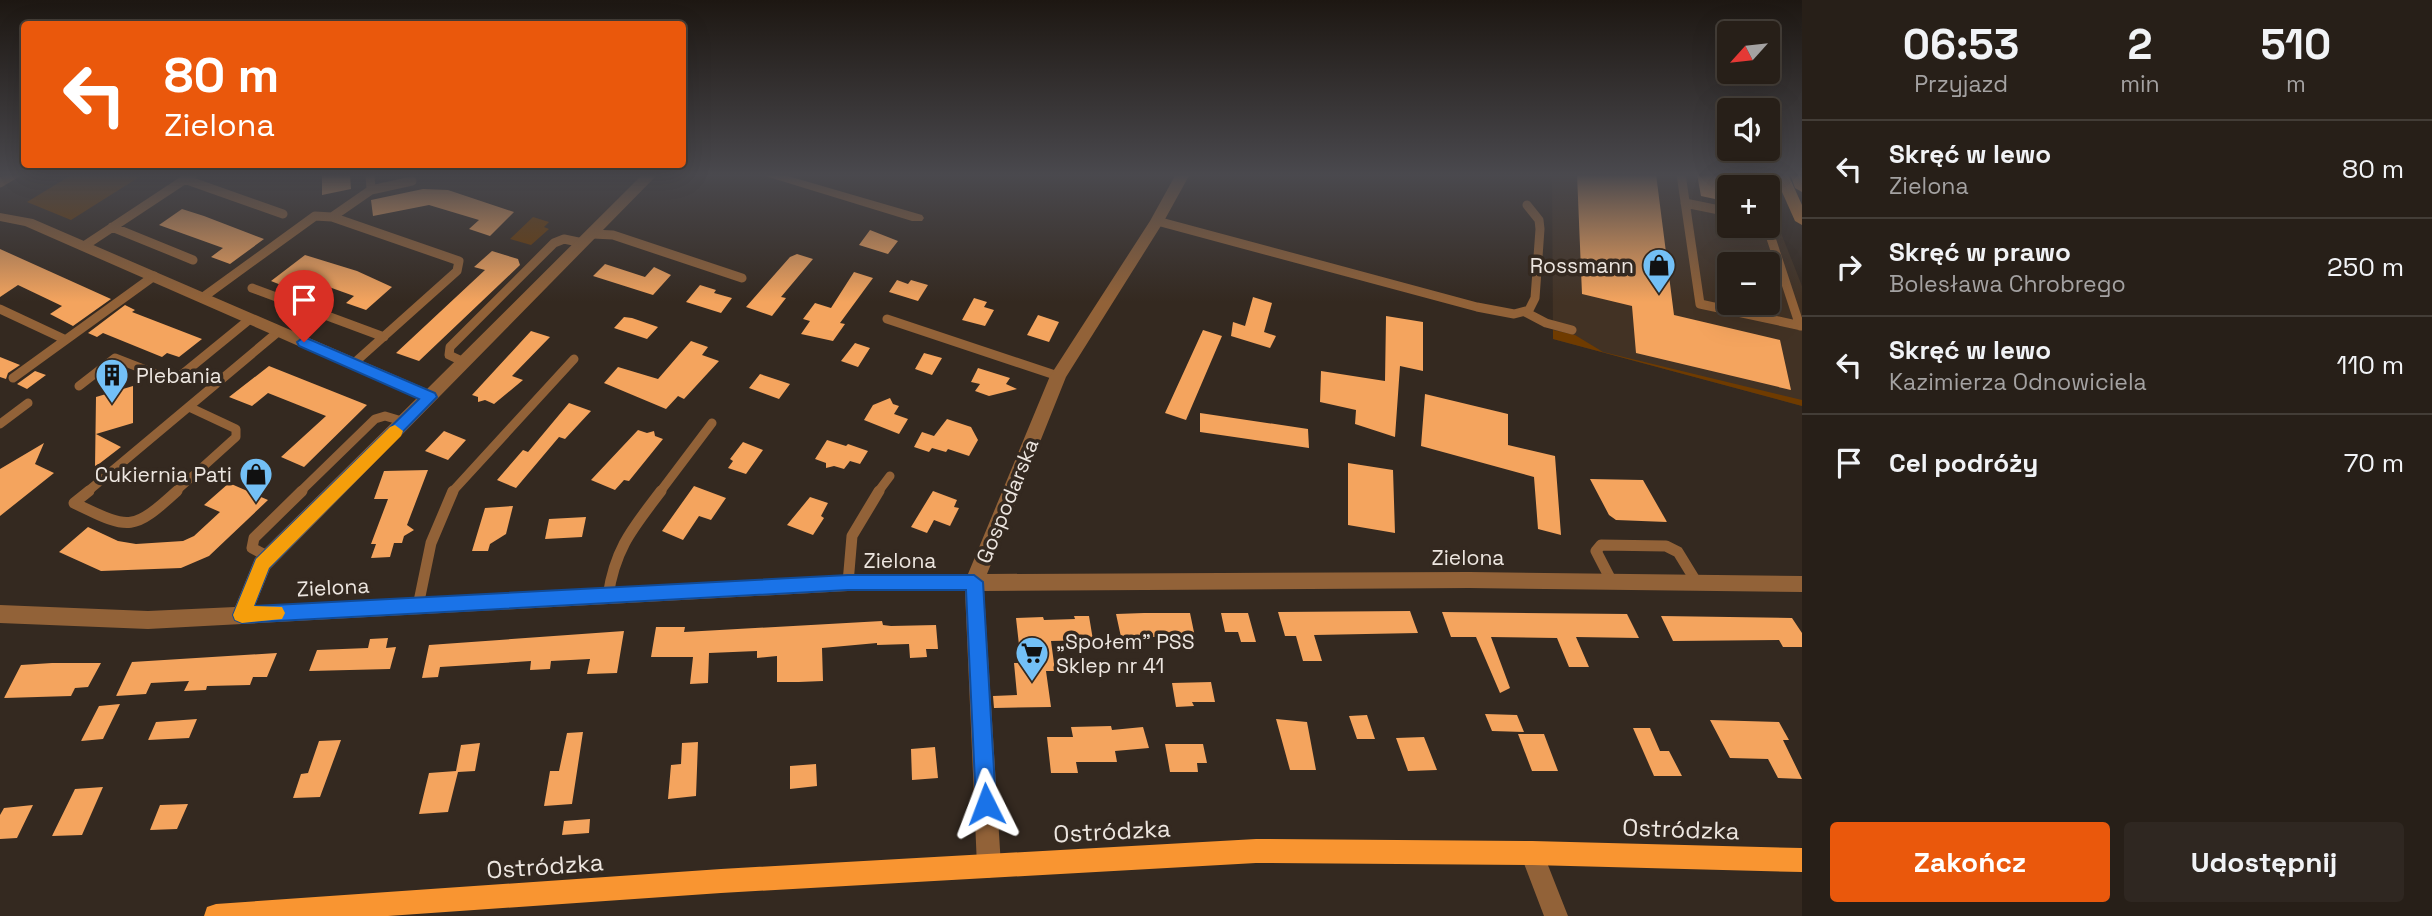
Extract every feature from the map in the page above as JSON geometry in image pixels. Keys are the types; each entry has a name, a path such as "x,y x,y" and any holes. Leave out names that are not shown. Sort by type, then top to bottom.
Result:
{"main road":[{"name":"Ostródzka","path":"216,916 1256,851 1532,853 1802,860"}],"street":[{"path":"0,217 28,222 430,397"},
{"path":"242,615 249,592 269,556 609,217"},
{"path":"913,217 917,218"},
{"name":"Gospodarska","path":"989,866 974,582 1058,376 1159,217"},
{"name":"Zielona","path":"0,614 148,620 848,583 1802,584"},
{"path":"1532,853 1556,916"}],"lane":[{"path":"84,246 127,217"},
{"path":"202,298 307,219 315,217"},
{"path":"332,217 459,261 457,271 353,364"},
{"path":"1525,312 1535,298 1540,229 1536,217"},
{"path":"1687,217 1700,304 1801,326 1772,238"},
{"path":"1157,221 1488,310 1525,312 1546,323 1572,330"},
{"path":"112,227 193,260"},
{"path":"588,238 614,235 741,278"},
{"path":"13,378 154,276"},
{"path":"252,288 384,337"},
{"path":"0,309 64,339"},
{"path":"79,386 115,358 174,381 250,319"},
{"path":"887,319 1058,376"},
{"path":"189,407 236,429 236,437 146,519 135,525 124,525 74,503 279,331"},
{"path":"418,606 435,524 444,504 457,484 574,359"},
{"path":"0,424 28,403"},
{"path":"608,596 614,564 629,534 712,423"},
{"path":"848,583 848,546 852,530 890,476"},
{"path":"1612,582 1596,551 1601,545 1666,546 1678,552 1696,583"}],"shaded area":[{"path":"533,217 549,222 544,227 549,229 531,245 510,239"},
{"path":"1552,217 1717,217 1717,238 1780,238 1780,230 1802,286 1802,406 1553,339"},
{"path":"1553,330 1575,335 1603,352 1802,400 1802,406 1553,339"}],"building":[{"path":"171,217 206,217 264,239 230,264 211,257 223,248 159,225"},
{"path":"468,217 509,217 490,236 469,229 479,220"},
{"path":"1579,217 1661,217 1674,315 1780,340 1791,390 1636,353 1632,306 1582,294"},
{"path":"870,230 898,241 888,254 859,245"},
{"path":"0,249 111,299 73,326 50,314 62,306 18,285 0,297"},
{"path":"492,251 518,259 520,265 419,361 396,353 485,270 474,267"},
{"path":"797,254 813,259 781,297 786,298 772,316 746,307 790,257"},
{"path":"305,255 357,271 392,287 366,310 346,303 354,296 304,278 291,289 271,281"},
{"path":"605,264 645,277 654,267 671,275 653,295 593,276"},
{"path":"854,272 873,278 840,323 845,324 833,341 801,334 810,321 803,319 815,303 831,308"},
{"path":"897,280 908,284 911,280 928,285 918,301 889,292"},
{"path":"700,285 716,290 714,293 732,298 721,313 686,302"},
{"path":"1253,297 1272,303 1264,332 1276,336 1270,348 1231,336 1233,322 1245,326"},
{"path":"974,298 987,302 984,307 994,310 985,326 962,320"},
{"path":"125,305 135,310 132,312 202,339 179,357 167,353 162,357 103,333 97,337 88,333"},
{"path":"1038,315 1059,322 1049,342 1027,335"},
{"path":"1386,316 1423,322 1423,371 1400,366 1395,437 1355,424 1356,410 1320,402 1321,371 1385,381"},
{"path":"624,317 658,327 647,339 614,328"},
{"path":"1203,330 1222,336 1186,420 1165,413"},
{"path":"531,331 550,337 512,376 523,380 494,404 485,400 478,402 478,397 472,395"},
{"path":"691,341 708,347 702,355 719,361 684,399 678,396 666,409 604,383 618,367 658,379"},
{"path":"855,343 870,348 858,367 841,361"},
{"path":"924,353 942,358 932,375 915,369"},
{"path":"0,357 20,365 8,373 6,379 0,377"},
{"path":"269,366 367,405 304,467 281,457 326,416 268,393 252,406 229,397"},
{"path":"978,368 1010,378 1006,384 1017,389 989,396 975,391 980,384 971,382"},
{"path":"35,371 46,375 27,389 17,384"},
{"path":"760,374 790,384 779,399 749,388"},
{"name":"Plebania","path":"133,386 133,423 96,434 121,447 95,467 96,397"},
{"path":"1425,394 1508,414 1508,445 1555,456 1561,535 1538,529 1534,477 1421,446"},
{"path":"890,398 893,404 899,406 894,414 908,419 899,434 864,420 873,405"},
{"path":"569,403 591,411 565,439 559,437 516,488 497,480 523,450 528,452"},
{"path":"1200,413 1308,429 1309,448 1200,432"},
{"path":"947,419 971,427 978,440 969,456 948,449 946,452 932,448 929,452 914,447 922,432 934,436"},
{"path":"638,430 647,433 654,431 655,436 663,439 629,481 624,480 615,490 591,480"},
{"path":"444,431 466,440 448,460 425,451"},
{"path":"827,440 868,451 860,464 850,461 844,469 834,466 826,468 826,463 815,459"},
{"path":"743,442 763,450 746,474 728,468 733,461 730,459"},
{"path":"44,443 35,464 54,473 0,516 0,469"},
{"path":"1348,463 1393,470 1395,533 1348,525"},
{"path":"428,470 407,525 414,530 404,536 402,543 394,543 390,557 371,558 376,544 371,544 388,499 374,499 384,471"},
{"path":"1590,479 1643,480 1667,522 1616,520 1609,515"},
{"path":"229,483 268,500 209,556 181,568 101,571 59,552 88,527 118,541 136,544 183,541 194,536 220,512 204,505"},
{"path":"694,486 726,498 711,520 699,516 683,540 662,531"},
{"path":"933,491 957,500 954,507 959,508 950,526 934,520 927,533 911,527"},
{"path":"810,497 828,503 821,516 824,518 813,535 787,525"},
{"path":"513,506 506,534 490,544 488,551 472,551 485,508"},
{"path":"586,517 582,537 545,539 549,519"},
{"path":"1410,611 1418,633 1314,635 1322,661 1303,661 1296,636 1285,636 1278,612"},
{"path":"1442,612 1627,614 1639,638 1576,637 1589,667 1569,667 1557,638 1491,637 1510,688 1500,693 1476,637 1451,637"},
{"path":"1190,613 1195,637 1121,637 1116,614"},
{"path":"1221,613 1248,613 1256,642 1241,642 1238,632 1225,632"},
{"path":"1074,616 1089,616 1093,640 1051,641 1055,671 1046,671 1051,707 994,708 993,696 1017,695 1014,663 1021,663 1016,618 1075,619"},
{"path":"1661,616 1792,618 1802,633 1802,647 1783,647 1779,640 1673,641"},
{"path":"882,621 883,625 891,626 936,625 938,649 926,649 927,657 910,658 909,644 877,643 822,648 823,681 799,682 777,682 777,656 757,658 757,651 709,653 708,683 690,684 693,657 651,657 656,627 685,627 684,632"},
{"path":"624,631 617,673 587,674 590,659 551,661 550,669 530,670 531,661 440,667 438,677 422,678 429,645"},
{"path":"388,638 386,648 396,647 390,669 309,671 317,650 368,648 370,639"},
{"path":"277,653 267,677 253,677 250,685 207,686 206,690 184,691 189,681 151,683 146,694 116,696 132,662"},
{"path":"101,663 88,687 75,688 71,696 4,698 21,665"},
{"path":"1211,682 1215,702 1192,702 1194,706 1176,707 1172,683"},
{"path":"120,704 103,739 81,741 99,706"},
{"path":"1485,714 1517,715 1524,732 1492,731"},
{"path":"1367,715 1375,739 1357,739 1349,716"},
{"path":"197,719 189,738 148,740 156,722"},
{"path":"1276,719 1307,722 1316,770 1290,770"},
{"path":"1710,720 1779,722 1789,740 1783,740 1802,779 1778,778 1768,759 1730,758"},
{"path":"1111,726 1112,730 1143,727 1149,748 1115,751 1117,762 1076,762 1078,773 1051,773 1047,737 1073,737 1071,727"},
{"path":"1633,728 1650,728 1660,751 1669,751 1682,776 1654,776"},
{"path":"583,732 572,804 544,806 550,771 559,771 567,733"},
{"path":"1518,734 1544,734 1558,771 1532,771"},
{"path":"1424,737 1437,770 1408,771 1396,738"},
{"path":"341,740 320,797 293,798 301,774 308,773 319,741"},
{"path":"698,742 696,796 668,799 671,765 681,764 682,743"},
{"path":"480,743 475,771 458,772 448,812 419,814 429,773 456,771 461,745"},
{"path":"1165,744 1203,744 1207,763 1197,763 1198,772 1170,772"},
{"path":"935,747 938,778 912,780 911,749"},
{"path":"816,764 817,786 790,789 790,766"},
{"path":"103,787 82,835 52,836 75,789"},
{"path":"188,804 177,829 150,830 160,805"},
{"path":"33,805 17,838 0,839 0,815 4,808"},
{"path":"590,819 589,833 562,835 564,821"}],"slow traffic":[{"path":"276,613 242,615 262,564 395,431"}],"place":[{"name":"Rossmann","path":"1659,295"},
{"name":"Plebania","path":"112,405"},
{"name":"Cukiernia Pati","path":"256,504"},
{"name":"„Społem” PSS Sklep nr 41","path":"1032,683"}],"route":[{"path":"304,342 430,397 262,564 242,615 848,583 974,582 986,804"}]}
